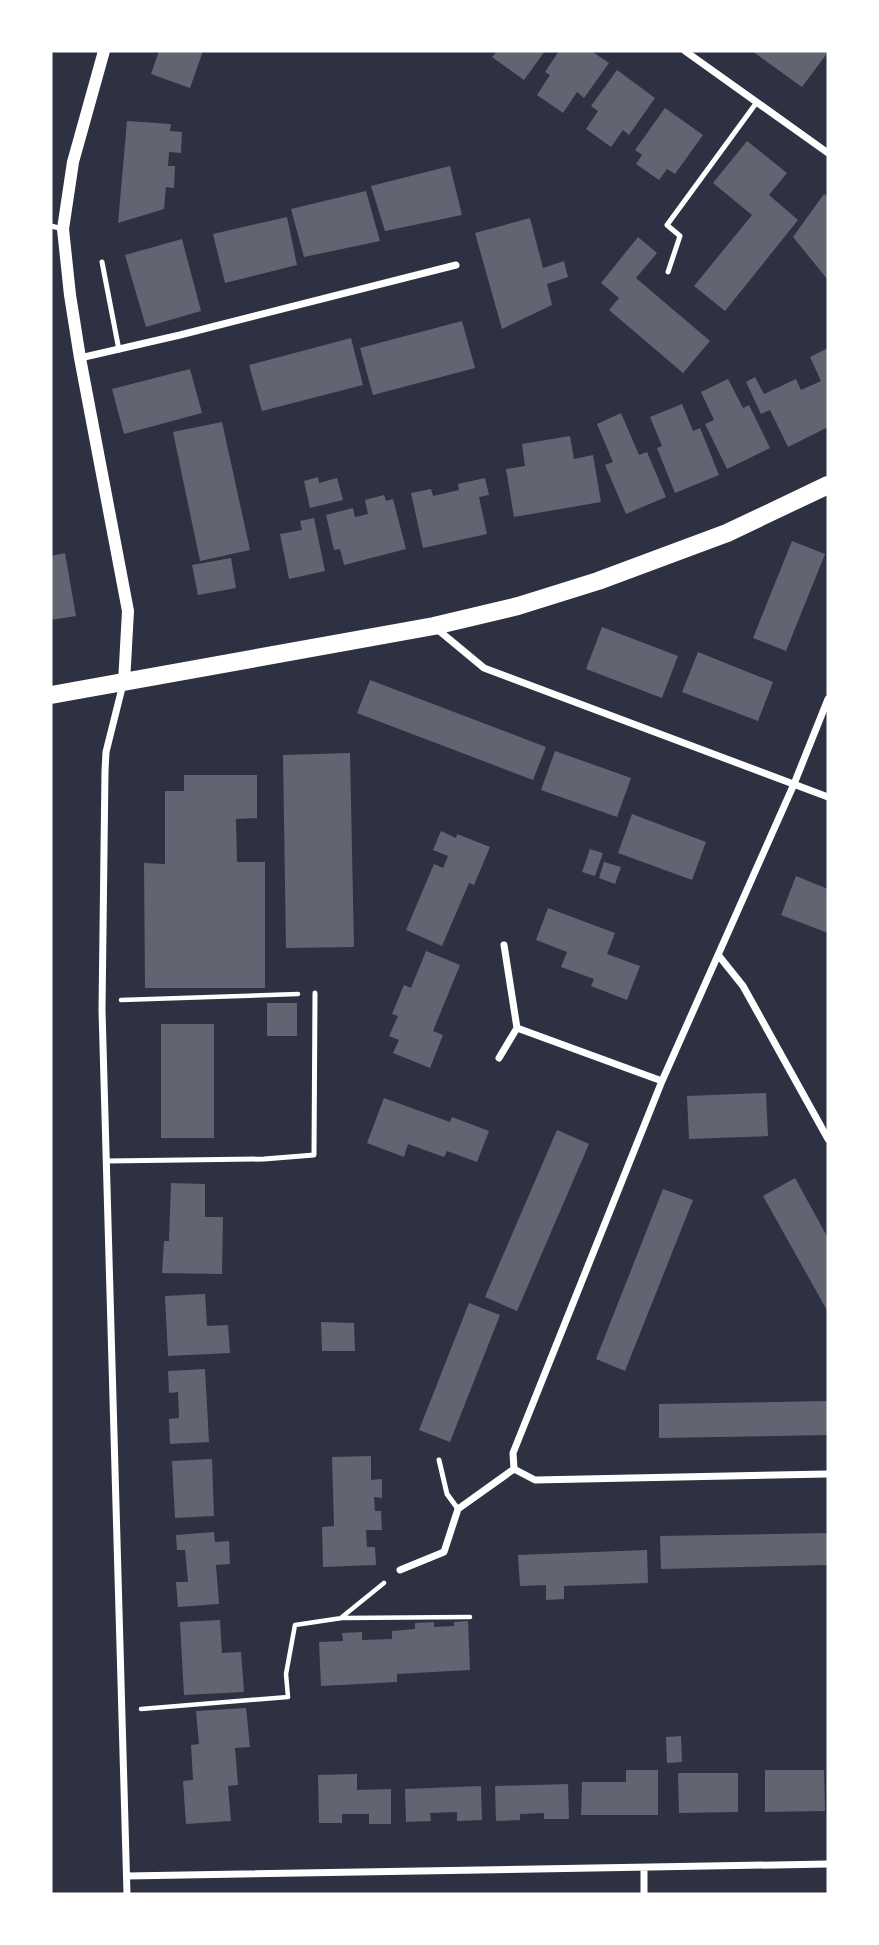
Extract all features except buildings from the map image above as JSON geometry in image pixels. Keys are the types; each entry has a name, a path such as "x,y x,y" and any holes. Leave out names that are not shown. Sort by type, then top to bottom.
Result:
{"main road":[{"path":"51,695 434,626 518,606 598,582 727,533 828,485"}],"street":[{"path":"104,51 57,228 128,611 124,683 106,752 104,771 103,1001 127,1894"},
{"path":"685,51 828,153"},
{"path":"80,358 456,265"},
{"path":"434,626 484,668 828,797"},
{"path":"514,1469 513,1453 662,1081 794,784 828,699"},
{"path":"499,1058 517,1028 504,945"},
{"path":"719,956 743,986 828,1139"},
{"path":"517,1028 662,1081"},
{"path":"514,1469 535,1480 828,1474"},
{"path":"400,1570 444,1552 458,1509 514,1469"},
{"path":"127,1876 828,1864"},
{"path":"644,1868 644,1894"}],"lane":[{"path":"668,272 681,236 667,225 757,102"},
{"path":"102,262 119,350"},
{"path":"108,1161 264,1159 314,1155 315,993"},
{"path":"439,1460 447,1494 458,1509"}],"path":[{"path":"103,1001 315,993"},
{"path":"342,1618 400,1570"},
{"path":"122,1710 288,1697 286,1674 295,1625 342,1618 470,1617"}]}
